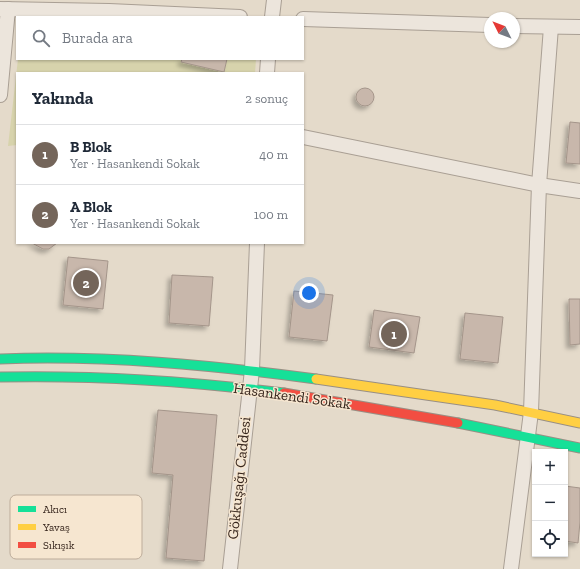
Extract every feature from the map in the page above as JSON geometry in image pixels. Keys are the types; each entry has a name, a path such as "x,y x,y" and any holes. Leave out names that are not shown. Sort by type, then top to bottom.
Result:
{"main road":[{"name":"Hasankendi Sokak","path":"0,359 51,356 182,362 252,370 444,397 531,412 580,423"},
{"name":"Hasankendi Sokak","path":"0,377 52,375 100,376 165,380 249,389 332,401 528,436 580,448"}],"street":[{"path":"272,16 274,0"},
{"path":"0,95 4,9 109,5 229,16"},
{"path":"304,19 484,25"},
{"path":"520,26 580,27"},
{"path":"512,569 531,412 539,185 551,27"},
{"path":"267,72 268,60"},
{"path":"304,137 539,185 580,191"},
{"name":"Gökkuşağı Caddesi","path":"230,569 252,370 257,244"}],"shaded area":[{"path":"18,60 256,60 255,72 17,72"},
{"path":"16,76 16,145 8,146"}],"building":[{"path":"182,60 227,60 224,72 181,62"},
{"path":"365,88 371,91 374,97 371,103 365,106 359,103 356,97 359,91"},
{"path":"570,122 580,123 580,164 566,163"},
{"path":"34,244 56,244 49,249 43,249"},
{"path":"68,257 108,261 103,309 63,305"},
{"path":"172,275 213,277 209,326 169,323"},
{"path":"294,291 333,295 327,341 289,337"},
{"path":"569,299 580,299 580,344 570,345"},
{"path":"374,310 420,317 414,353 369,347"},
{"path":"465,313 503,317 498,363 460,359"},
{"path":"158,410 217,415 204,561 166,558 173,475 152,473"},
{"path":"568,486 580,488 580,522 578,543 568,541"}],"traffic: fast":[{"path":"0,359 79,358 158,362 237,369 316,379"},
{"path":"0,377 107,378 213,385 284,393"},
{"path":"458,423 580,448"}],"traffic: slow":[{"path":"316,379 495,405 580,423"}],"traffic: jam":[{"path":"284,393 458,423"}],"place":[{"name":"A Blok","path":"86,283"},
{"name":"B Blok","path":"394,334"}]}
